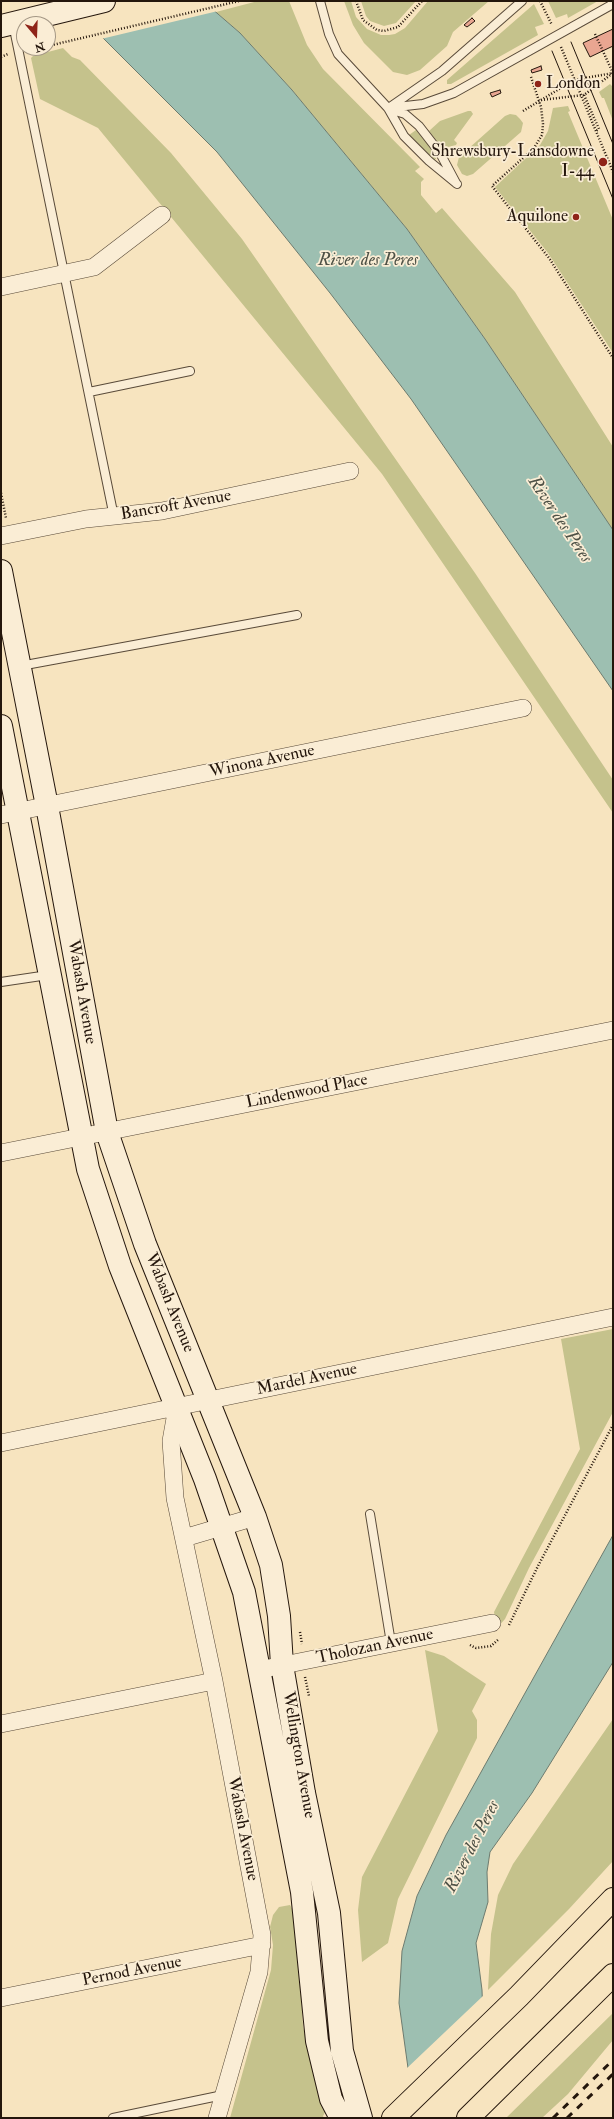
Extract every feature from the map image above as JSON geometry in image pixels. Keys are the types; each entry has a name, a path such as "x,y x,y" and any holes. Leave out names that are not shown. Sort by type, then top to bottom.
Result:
{"highway":[{"path":"393,2118 519,1996 613,1899"},
{"path":"468,2118 613,1975"}],"main road":[{"path":"15,22 104,1"},
{"name":"Wabash Avenue","path":"1,571 47,806 107,1132 140,1231 207,1399"},
{"name":"Wabash Avenue","path":"1,726 9,813 49,975 88,1169 120,1266 177,1407"},
{"name":"Wellington Avenue","path":"207,1399 255,1517 271,1565 279,1616 282,1665 304,1793 329,1913 342,2051 361,2118"},
{"name":"Wellington Avenue","path":"177,1407 222,1526 244,1592 302,1892 317,2041 332,2099 341,2118"}],"street":[{"path":"1,287 85,270 101,263 162,215"},
{"name":"Bancroft Avenue","path":"4,529 162,511 350,471"},
{"name":"Winona Avenue","path":"9,813 522,708"},
{"name":"Lindenwood Place","path":"1,1154 613,1030"},
{"name":"Mardel Avenue","path":"1,1443 177,1407 207,1399 613,1317"},
{"name":"Wabash Avenue","path":"177,1407 170,1441 175,1498 214,1681 260,1924 262,1945 259,1972 217,2118"},
{"path":"184,1538 255,1517"},
{"name":"Tholozan Avenue","path":"259,1670 453,1631 501,1628"},
{"path":"1,1724 214,1681"},
{"name":"Pernod Avenue","path":"1,1998 262,1945"}],"lane":[{"path":"320,1 329,34 338,54 388,108 404,136 433,166 457,184 440,153 419,126 405,114 388,108"},
{"path":"388,108 442,71 522,1"},
{"path":"388,108 423,104 454,93 613,4"},
{"path":"15,22 114,516"},
{"path":"89,392 190,371"},
{"path":"19,667 297,615"},
{"path":"1,982 49,975"},
{"path":"370,1514 391,1644"},
{"path":"113,2118 223,2095"}],"path":[{"path":"56,44 240,1"},
{"path":"356,1 363,20 377,30 384,31 398,27 422,1"},
{"path":"540,1 552,26"},
{"path":"596,34 613,73"},
{"path":"561,48 574,80 583,95 613,172"},
{"path":"523,111 574,80 613,73"},
{"path":"539,100 583,95 613,73"},
{"path":"530,77 539,100 543,124 542,135 538,142 492,186 548,258 613,358"},
{"path":"1,493 4,529"},
{"path":"453,1631 464,1642 476,1648 491,1646 613,1425"}],"shaded area":[{"path":"258,1 289,1 307,45 323,69 420,167 415,171 424,179 421,182 421,195 436,213 442,208 515,292 613,447 613,530 485,339 407,229 292,90 240,33 216,12"},
{"path":"344,1 351,1 356,17 367,29 381,35 389,35 395,34 405,28 428,1 489,1 453,32 447,46 420,70 407,75 393,72 364,43 353,25"},
{"path":"361,1 416,1 396,23 384,26 370,21 366,16"},
{"path":"548,1 598,1 568,18 567,14 556,18"},
{"path":"534,4 544,24 535,27 538,35 451,84 447,84 447,80"},
{"path":"63,48 72,57 80,60 171,153 242,239 475,573 613,780 613,813 382,474 98,128 40,99 31,58 33,56 56,56 56,50"},
{"path":"610,84 613,87 613,121 604,98 602,98 599,92"},
{"path":"568,106 570,111 568,112 613,220 613,353 548,253 495,187 540,145 548,131 553,108"},
{"path":"471,111 473,114 454,140 457,143 456,145 448,147 439,144 429,131 440,121"},
{"path":"510,114 516,115 523,123 521,132 473,174 467,176 462,174 457,165 459,157 505,116"},
{"path":"416,130 436,155 436,159 433,160 409,135"},
{"path":"613,1329 613,1412 529,1568 505,1619 497,1628 494,1612 580,1449 561,1339"},
{"path":"425,1650 444,1656 486,1684 472,1711 477,1720 477,1738 398,1899 388,1943 362,1962 358,1910 362,1877 438,1731"},
{"path":"613,1719 613,1861 569,1909 488,1990 491,1934 498,1895 513,1864"},
{"path":"290,1905 296,1916 303,2026 314,2076 327,2109 323,2116 324,2118 230,2118 271,1970 273,1945 270,1927 273,1915 279,1907"},
{"path":"613,2013 613,2040 568,2094 542,2118 506,2118"}],"water":[{"name":"River des Peres","path":"203,1 240,33 292,90 407,229 485,339 613,530 613,691 411,399 330,293 217,152 103,38 69,7"},
{"name":"River des Peres","path":"613,1535 613,1662 532,1793 490,1852 487,1872 488,1902 476,1943 482,1990 485,2069 428,2118 408,2068 399,2003 402,1951 417,1896 446,1835"}],"pier":[{"path":"60,1 206,1 218,11 101,39"},
{"path":"484,1995 487,2068 507,2117 426,2118 406,2069"}],"building":[{"path":"472,18 475,21 467,27 464,25"},
{"path":"613,29 613,46 590,57 583,43"},
{"path":"541,66 542,70 532,73 531,70"},
{"path":"500,90 501,93 492,97 490,93"}],"tram line":[{"path":"571,42 613,144"},
{"path":"552,51 613,199"}],"railway":[{"path":"553,2118 613,2060"},
{"path":"567,2118 613,2074"}],"place":[{"name":"London","path":"538,84"},
{"name":"Shrewsbury-Lansdowne I-44","path":"603,162"},
{"name":"Aquilone","path":"576,217"}]}
